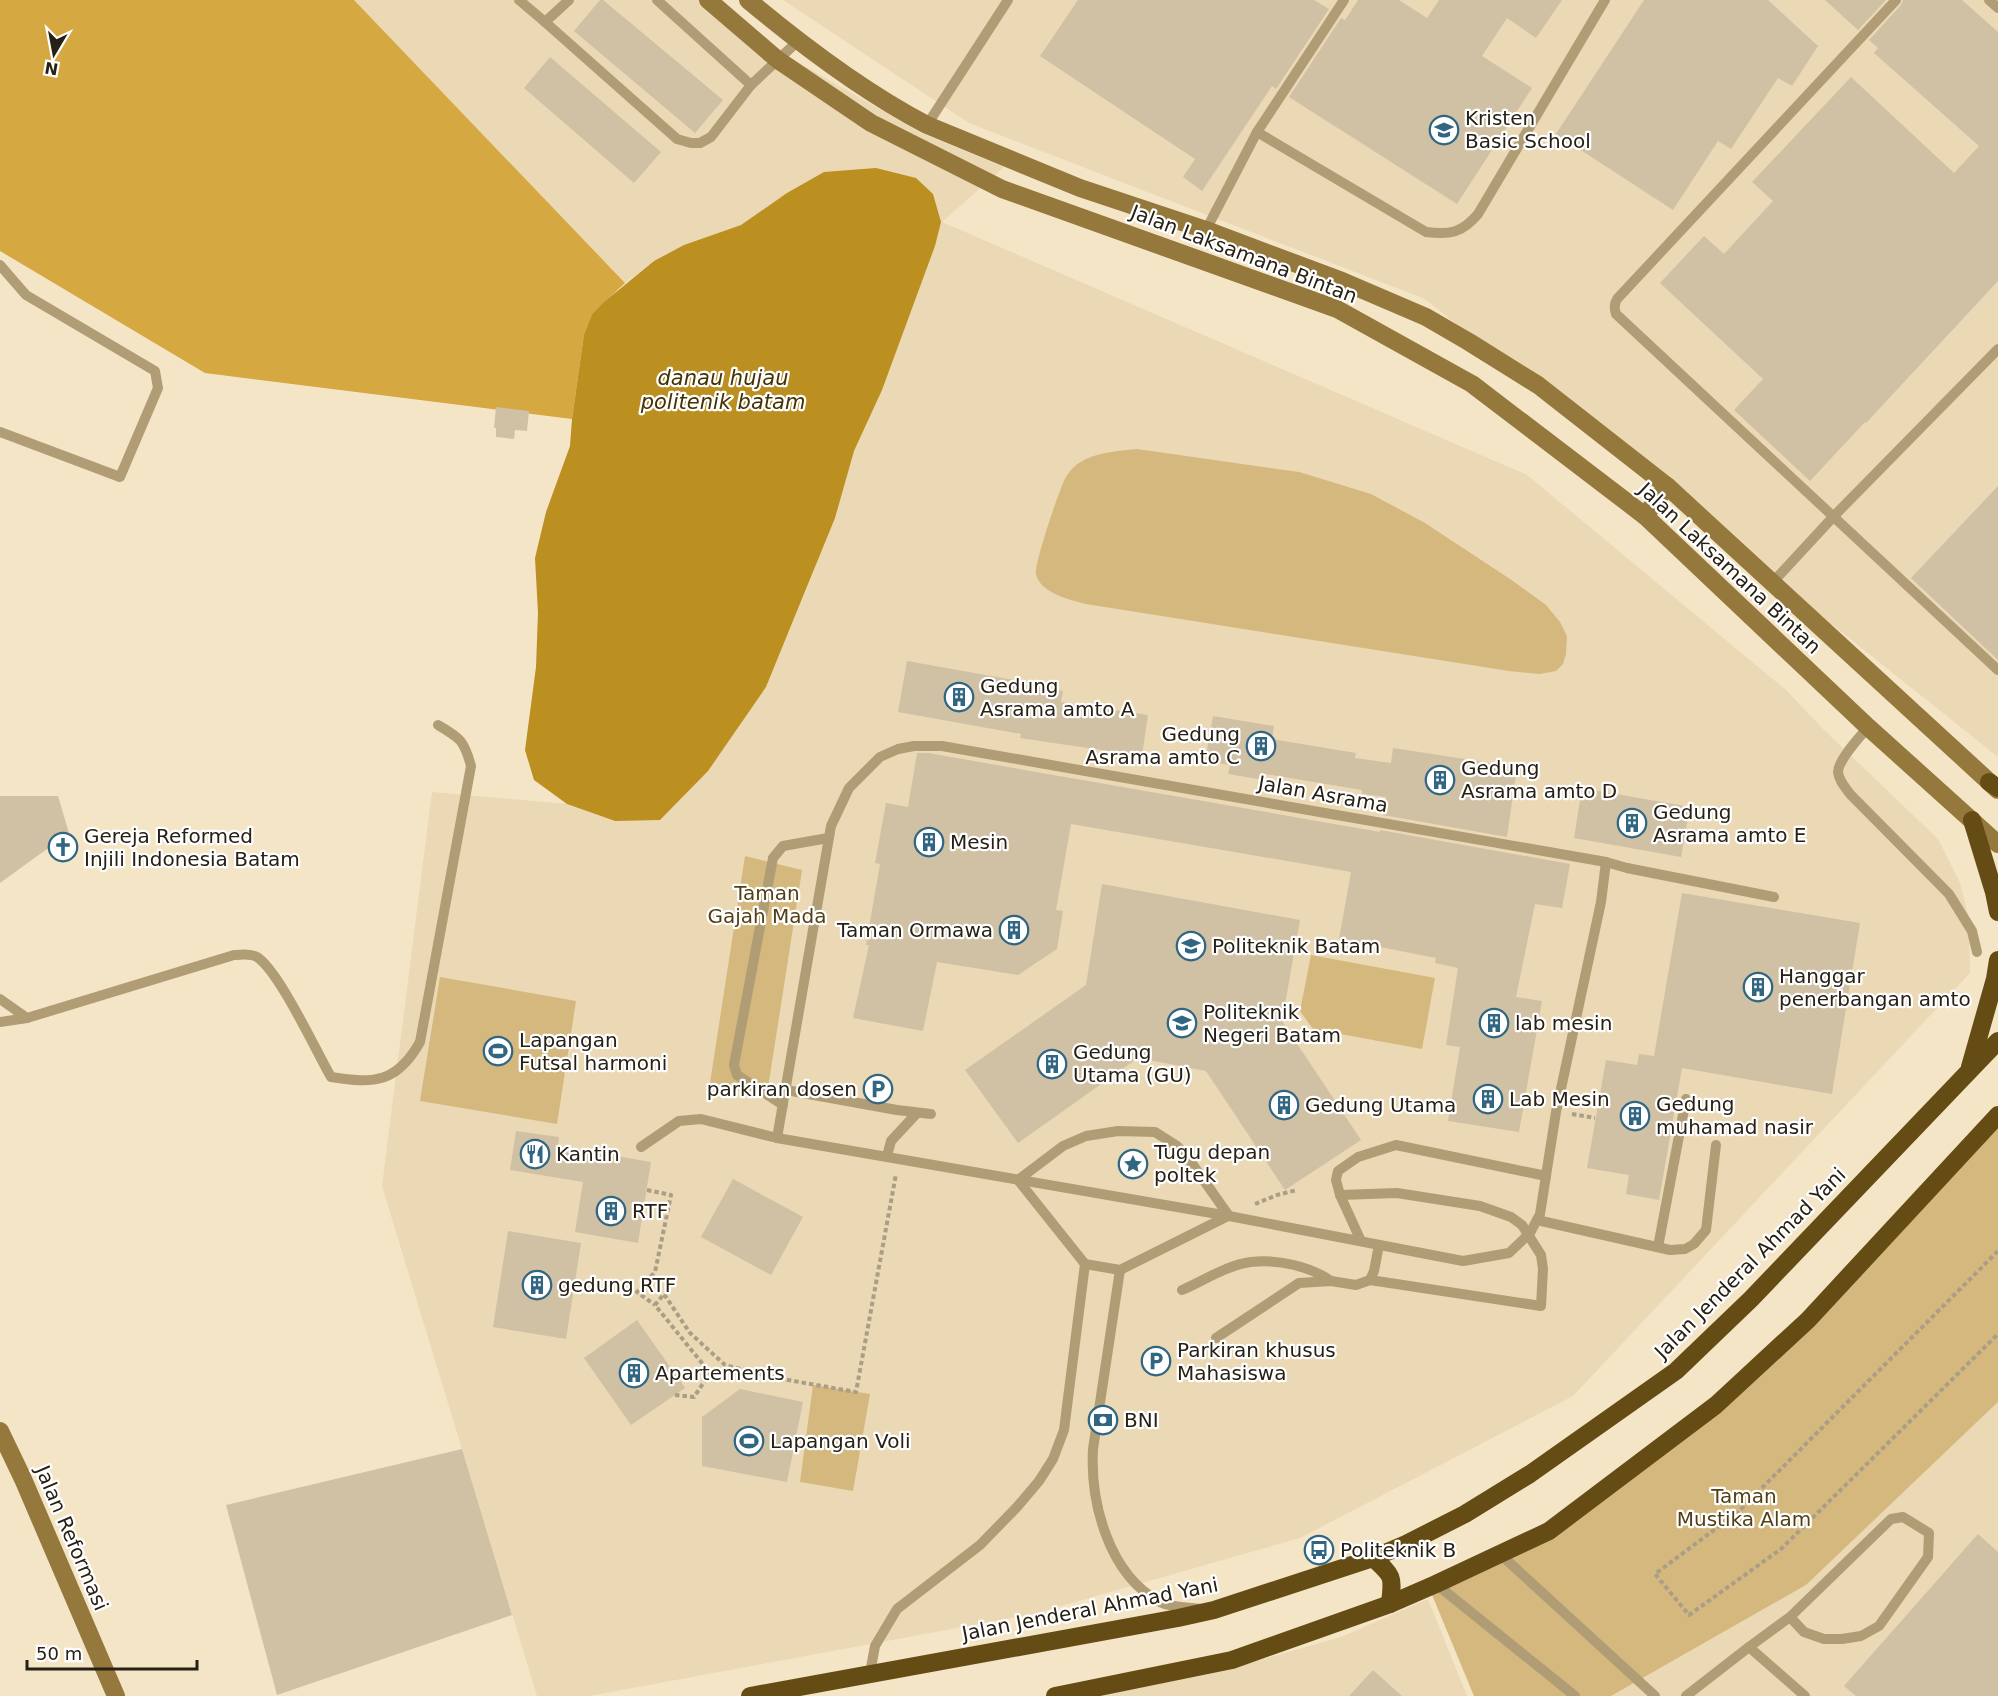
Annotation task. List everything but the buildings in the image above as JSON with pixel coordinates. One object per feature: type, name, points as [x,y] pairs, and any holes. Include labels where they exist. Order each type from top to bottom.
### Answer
[{"type":"highway","points":[[1972,820],[1998,912]]},
{"type":"highway","points":[[1970,1069],[1995,979],[1998,960]]},
{"type":"highway","name":"Jalan Jenderal Ahmad Yani","points":[[750,1696],[1214,1610],[1373,1558],[1465,1514],[1530,1474],[1676,1371],[1751,1299],[1998,1041]]},
{"type":"highway","points":[[1055,1696],[1232,1660],[1390,1604],[1549,1531],[1716,1405],[1808,1320],[1996,1119]]},
{"type":"highway","points":[[1373,1558],[1389,1572],[1392,1580],[1390,1604]]},
{"type":"main road","name":"Jalan Laksamana Bintan","points":[[708,0],[777,60],[871,123],[1002,189],[1337,309],[1473,384],[1646,516],[1868,727],[1998,844]]},
{"type":"main road","name":"Jalan Laksamana Bintan","points":[[748,0],[797,42],[905,114],[927,125],[1080,188],[1206,230],[1342,281],[1426,317],[1538,385],[1667,486],[1995,787]]},
{"type":"main road","points":[[1646,516],[1667,486]]},
{"type":"main road","name":"Jalan Reformasi","points":[[0,1431],[23,1479],[116,1696]]},
{"type":"lane","points":[[519,0],[677,139],[691,143],[700,143],[711,137],[751,85],[797,42]]},
{"type":"lane","points":[[545,22],[569,0]]},
{"type":"lane","points":[[657,0],[751,85]]},
{"type":"lane","points":[[927,125],[1008,0]]},
{"type":"lane","points":[[1206,230],[1257,132],[1344,0]]},
{"type":"lane","points":[[1257,132],[1426,232],[1444,235],[1467,227],[1478,214],[1605,0]]},
{"type":"lane","points":[[1896,0],[1614,303],[1616,314],[1998,670]]},
{"type":"lane","points":[[1989,0],[1998,8]]},
{"type":"lane","points":[[0,265],[26,295],[155,371],[158,388],[120,477],[0,432]]},
{"type":"lane","points":[[1772,583],[1834,516],[1998,349]]},
{"type":"lane","points":[[0,1022],[27,1018],[234,955],[248,954],[257,957],[280,986],[331,1077],[376,1080],[394,1073],[411,1058],[420,1041],[471,766],[459,737],[438,725]]},
{"type":"lane","points":[[1868,727],[1840,763],[1838,771],[1840,780],[1850,794],[1949,894],[1972,931],[1977,952]]},
{"type":"lane","name":"Jalan Asrama","points":[[777,1138],[831,826],[840,802],[849,788],[880,757],[897,749],[914,746],[942,746],[1606,862],[1774,897]]},
{"type":"lane","points":[[783,1105],[737,1075],[734,1065],[774,858],[783,846],[828,838]]},
{"type":"lane","points":[[641,1147],[671,1126],[688,1119],[700,1119],[777,1138],[1229,1216],[1463,1261],[1509,1253],[1528,1236],[1540,1214],[1556,1112],[1602,902],[1606,862]]},
{"type":"lane","points":[[0,999],[27,1018]]},
{"type":"lane","points":[[786,1090],[931,1114]]},
{"type":"lane","points":[[1658,1247],[1686,1099]]},
{"type":"lane","points":[[887,1156],[891,1141],[917,1113]]},
{"type":"lane","points":[[1018,1180],[1063,1146],[1086,1136],[1118,1131],[1155,1132],[1177,1146],[1188,1158],[1229,1216]]},
{"type":"lane","points":[[1360,1241],[1336,1180],[1338,1172],[1358,1157],[1396,1145],[1546,1176]]},
{"type":"lane","points":[[1538,1220],[1670,1250],[1685,1249],[1694,1244],[1706,1230],[1716,1145]]},
{"type":"lane","points":[[1018,1180],[1085,1264],[1120,1270],[1229,1216]]},
{"type":"lane","points":[[1216,1338],[1299,1283],[1331,1281],[1356,1285],[1370,1280],[1541,1306],[1543,1269],[1541,1255],[1522,1225],[1511,1217],[1480,1206],[1397,1193],[1340,1195]]},
{"type":"lane","points":[[1370,1280],[1380,1245]]},
{"type":"lane","points":[[1182,1290],[1236,1266],[1251,1262],[1274,1262],[1299,1266],[1318,1271],[1331,1281]]},
{"type":"lane","points":[[870,1673],[875,1646],[897,1609],[980,1545],[1017,1507],[1039,1481],[1053,1459],[1064,1430],[1085,1264]]},
{"type":"lane","points":[[1120,1270],[1093,1449],[1093,1488],[1104,1529],[1120,1564],[1145,1592],[1163,1604],[1214,1610]]},
{"type":"lane","points":[[1686,1696],[1790,1617],[1891,1519],[1903,1517],[1929,1533],[1928,1557],[1879,1626],[1861,1636],[1842,1640],[1824,1639],[1804,1632],[1790,1617]]},
{"type":"lane","points":[[1500,1554],[1655,1696]]},
{"type":"lane","points":[[1436,1584],[1575,1696]]},
{"type":"lane","points":[[1749,1647],[1806,1696]]},
{"type":"path","points":[[1556,1112],[1595,1118]]},
{"type":"path","points":[[655,1305],[664,1294],[690,1333],[725,1365],[771,1377],[856,1392],[899,1158]]},
{"type":"path","points":[[647,1190],[671,1195],[655,1272],[638,1292],[655,1305],[710,1374],[694,1397],[675,1395]]},
{"type":"path","points":[[1229,1216],[1277,1195],[1297,1190]]},
{"type":"path","points":[[1998,1251],[1737,1512],[1655,1574],[1689,1615],[1781,1549],[1998,1334]]},
{"type":"shaded area","points":[[0,0],[354,0],[625,283],[592,314],[584,334],[572,419],[205,373],[0,251]]},
{"type":"shaded area","name":"Politeknik Batam","points":[[354,0],[714,0],[766,44],[921,133],[1004,167],[942,222],[1527,475],[1786,690],[1824,730],[1938,839],[1960,883],[1969,919],[1970,973],[1573,1396],[1300,1538],[1033,1614],[589,1696],[537,1696],[382,1186],[432,792],[567,804],[615,821],[766,687],[813,573],[854,451],[882,389],[935,246],[756,216],[741,225],[684,245],[654,261],[625,283]]},
{"type":"shaded area","points":[[783,0],[1998,0],[1998,757],[1425,299],[969,123]]},
{"type":"shaded area","points":[[1998,1402],[1998,1696],[1611,1696],[1806,1585]]},
{"type":"shaded area","points":[[1428,1599],[1467,1696],[1094,1696],[1229,1669],[1341,1637]]},
{"type":"green space","points":[[1137,449],[1299,472],[1371,494],[1425,523],[1546,605],[1560,622],[1567,636],[1563,664],[1556,671],[1540,674],[1509,671],[1086,604],[1049,591],[1039,581],[1036,567],[1058,495],[1066,477],[1077,464],[1092,456]]},
{"type":"green space","name":"Taman Gajah Mada","points":[[745,856],[802,870],[767,1094],[710,1083]]},
{"type":"green space","points":[[1311,955],[1435,978],[1422,1049],[1313,1029],[1300,1011]]},
{"type":"green space","name":"Lapangan Futsal harmoni","points":[[440,977],[576,1001],[557,1124],[420,1101]]},
{"type":"green space","name":"Taman Mustika Alam","points":[[1998,1115],[1998,1402],[1806,1585],[1611,1696],[1474,1696],[1430,1590],[1545,1526],[1716,1405]]},
{"type":"green space","points":[[813,1385],[870,1394],[853,1491],[800,1482]]},
{"type":"water","name":"danau hujau politenik batam","points":[[876,168],[916,178],[933,194],[941,222],[935,246],[882,390],[854,451],[835,518],[766,687],[708,771],[660,820],[615,821],[567,804],[534,780],[525,750],[536,667],[538,613],[535,558],[546,512],[570,446],[584,334],[592,314],[654,261],[684,245],[741,225],[787,193],[824,172]]},
{"type":"place","name":"Kristen Basic School","points":[[1444,130]]},
{"type":"place","name":"Gedung Asrama amto A","points":[[959,697]]},
{"type":"place","name":"Gedung Asrama amto C","points":[[1261,746]]},
{"type":"place","name":"Gedung Asrama amto D","points":[[1440,780]]},
{"type":"place","name":"Gedung Asrama amto E","points":[[1632,823]]},
{"type":"place","name":"Mesin","points":[[929,842]]},
{"type":"place","name":"Gereja Reformed Injili Indonesia Batam","points":[[63,847]]},
{"type":"place","name":"Taman Ormawa","points":[[1014,930]]},
{"type":"place","name":"Politeknik Batam","points":[[1191,946]]},
{"type":"place","name":"Hanggar penerbangan amto","points":[[1758,987]]},
{"type":"place","name":"Politeknik Negeri Batam","points":[[1182,1023]]},
{"type":"place","name":"lab mesin","points":[[1494,1023]]},
{"type":"place","name":"Lapangan Futsal harmoni","points":[[498,1051]]},
{"type":"place","name":"Gedung Utama (GU)","points":[[1052,1064]]},
{"type":"place","name":"parkiran dosen","points":[[878,1089]]},
{"type":"place","name":"Lab Mesin","points":[[1488,1099]]},
{"type":"place","name":"Gedung Utama","points":[[1284,1105]]},
{"type":"place","name":"Gedung muhamad nasir","points":[[1635,1116]]},
{"type":"place","name":"Kantin","points":[[535,1154]]},
{"type":"place","name":"Tugu depan poltek","points":[[1133,1164]]},
{"type":"place","name":"RTF","points":[[611,1211]]},
{"type":"place","name":"gedung RTF","points":[[537,1285]]},
{"type":"place","name":"Parkiran khusus Mahasiswa","points":[[1156,1361]]},
{"type":"place","name":"Apartements","points":[[634,1373]]},
{"type":"place","name":"BNI","points":[[1103,1420]]},
{"type":"place","name":"Lapangan Voli","points":[[749,1441]]},
{"type":"place","name":"Politeknik B","points":[[1319,1550]]}]
